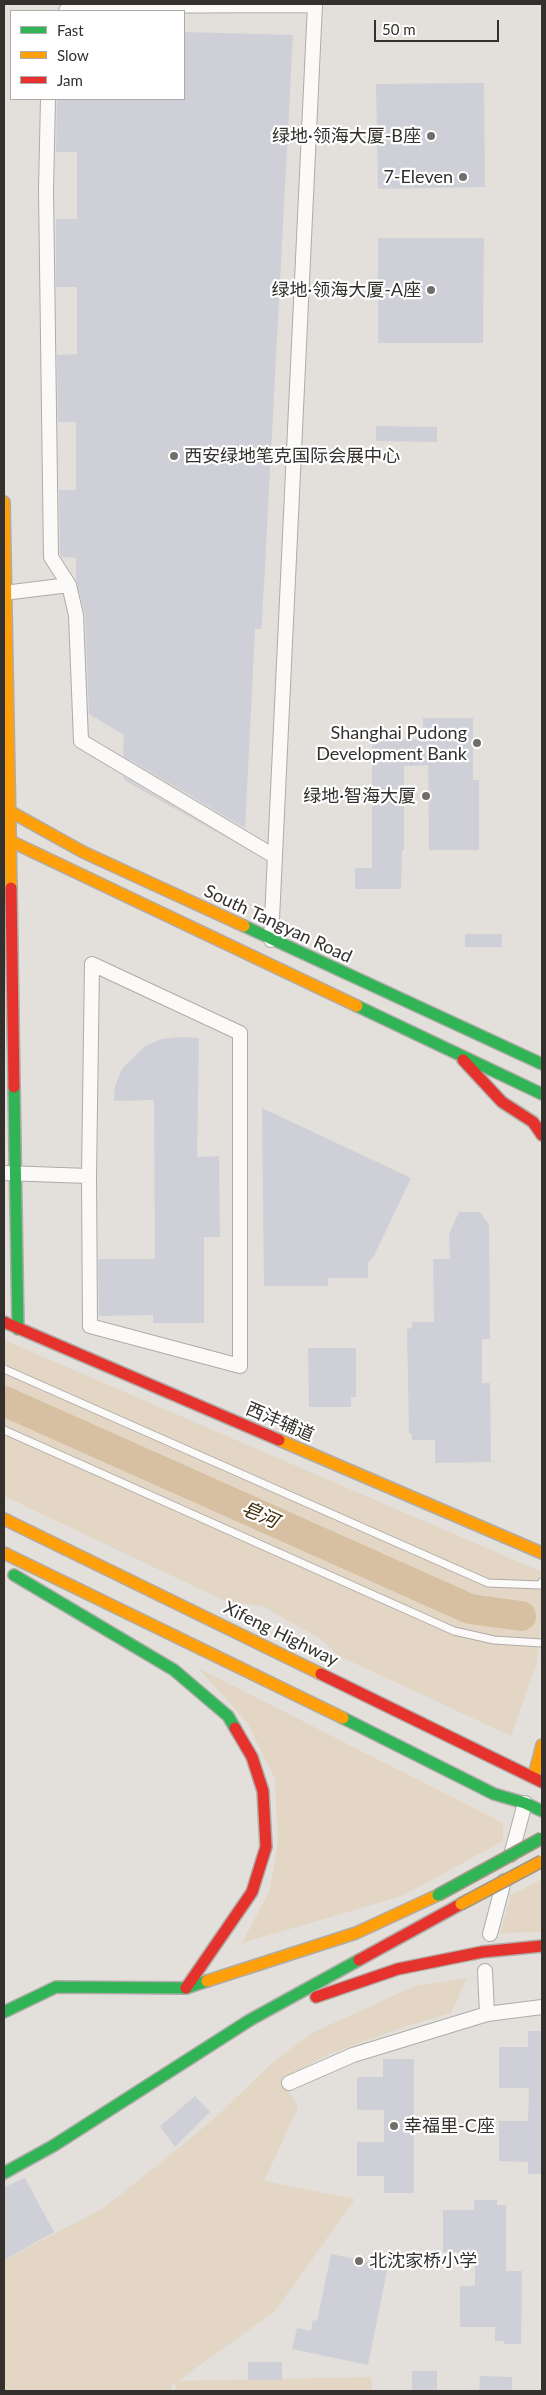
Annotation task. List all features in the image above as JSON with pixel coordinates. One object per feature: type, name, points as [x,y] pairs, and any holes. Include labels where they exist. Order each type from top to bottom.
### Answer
[{"type":"main road","points":[[4,502],[10,1173],[18,1329]]},
{"type":"main road","name":"South Tangyan Road","points":[[7,809],[83,852],[542,1064]]},
{"type":"main road","points":[[7,839],[542,1094]]},
{"type":"main road","points":[[517,1052],[542,1048]]},
{"type":"main road","points":[[456,1052],[502,1102],[533,1122],[542,1135]]},
{"type":"main road","name":"西沣辅道","points":[[4,1322],[542,1553]]},
{"type":"main road","name":"Xifeng Highway","points":[[4,1519],[538,1779]]},
{"type":"main road","points":[[4,1553],[494,1794],[525,1803],[542,1811]]},
{"type":"main road","points":[[4,1568],[174,1670],[228,1716],[252,1757],[263,1791],[266,1846],[252,1892],[186,1988]]},
{"type":"main road","points":[[538,1779],[542,1746]]},
{"type":"main road","points":[[4,2012],[56,1987],[186,1988],[356,1933],[438,1895],[542,1838]]},
{"type":"main road","points":[[4,2173],[52,2146],[250,2020],[542,1861]]},
{"type":"main road","points":[[250,2020],[398,1968],[482,1952],[542,1946]]},
{"type":"street","points":[[67,10],[69,6],[315,4],[270,940]]},
{"type":"street","points":[[48,100],[46,190],[51,557],[69,585],[76,615],[81,740],[274,856]]},
{"type":"street","points":[[5,593],[69,585]]},
{"type":"street","points":[[92,964],[240,1033],[240,1366],[90,1326],[89,1176],[92,964]]},
{"type":"street","points":[[10,1173],[89,1176]]},
{"type":"street","points":[[490,1934],[525,1803]]},
{"type":"street","points":[[485,1971],[487,2014]]},
{"type":"street","points":[[289,2083],[352,2055],[487,2014],[542,2007]]},
{"type":"lane","points":[[4,1369],[488,1583],[540,1585],[542,1582]]},
{"type":"lane","points":[[4,1430],[454,1631],[494,1640],[542,1643]]},
{"type":"shaded area","points":[[4,1340],[542,1572],[542,1608],[537,1662],[511,1736],[339,1656],[321,1639],[262,1606],[225,1601],[4,1496]]},
{"type":"shaded area","points":[[198,1668],[503,1823],[503,1841],[402,1896],[242,1943],[270,1890],[278,1842],[275,1779],[247,1722]]},
{"type":"shaded area","points":[[542,1879],[542,1932],[500,1933],[511,1895]]},
{"type":"shaded area","points":[[467,1978],[451,2013],[404,2027],[329,2054],[282,2079],[298,2107],[264,2181],[355,2199],[275,2311],[178,2381],[371,2377],[372,2391],[176,2391],[175,2383],[171,2386],[171,2391],[4,2391],[4,2260],[102,2209],[216,2117],[271,2064],[312,2033],[415,1986]]},
{"type":"building","name":"西安绿地笔克国际会展中心","points":[[185,32],[293,35],[262,622],[261,629],[255,629],[245,828],[123,756],[124,735],[89,714],[85,614],[76,580],[76,558],[62,557],[60,554],[59,490],[76,490],[76,422],[58,422],[57,355],[77,354],[77,287],[56,287],[56,219],[77,219],[77,152],[56,152],[57,100],[185,100]]},
{"type":"building","name":"绿地·领海大厦-B座","points":[[484,83],[485,187],[378,189],[376,84]]},
{"type":"building","name":"绿地·领海大厦-A座","points":[[378,238],[484,238],[483,343],[378,343]]},
{"type":"building","points":[[376,426],[437,427],[437,442],[376,441]]},
{"type":"building","name":"绿地·智海大厦","points":[[423,718],[473,718],[473,780],[479,780],[479,850],[429,850],[428,765],[404,766],[404,850],[402,850],[401,889],[355,889],[355,868],[372,868],[372,739],[423,739]]},
{"type":"building","points":[[123,776],[241,846],[131,784],[123,779]]},
{"type":"building","points":[[465,934],[502,934],[502,947],[465,947]]},
{"type":"building","points":[[177,1037],[199,1038],[197,1157],[219,1156],[220,1237],[204,1237],[204,1323],[153,1323],[153,1315],[99,1316],[98,1259],[155,1259],[154,1100],[114,1101],[115,1086],[122,1069],[145,1046],[162,1039]]},
{"type":"building","points":[[262,1108],[411,1178],[374,1256],[368,1262],[368,1278],[328,1278],[328,1286],[264,1286]]},
{"type":"building","points":[[459,1212],[480,1212],[489,1225],[490,1339],[482,1339],[482,1383],[490,1383],[491,1462],[435,1463],[435,1440],[412,1440],[412,1434],[409,1433],[407,1329],[412,1328],[412,1322],[434,1322],[433,1259],[450,1259],[449,1234]]},
{"type":"building","points":[[308,1348],[356,1348],[356,1397],[351,1397],[351,1407],[309,1407]]},
{"type":"building","points":[[528,2031],[542,2031],[542,2174],[528,2174],[528,2162],[499,2161],[499,2121],[528,2121],[529,2088],[499,2088],[499,2047],[528,2047]]},
{"type":"building","name":"幸福里-C座","points":[[383,2059],[414,2059],[414,2193],[384,2193],[384,2176],[357,2176],[357,2142],[384,2142],[384,2110],[357,2110],[357,2077],[383,2077]]},
{"type":"building","points":[[195,2096],[210,2112],[175,2147],[160,2126]]},
{"type":"building","points":[[25,2178],[54,2232],[4,2260],[4,2187]]},
{"type":"building","points":[[474,2200],[497,2200],[497,2205],[506,2205],[506,2271],[522,2271],[521,2344],[504,2344],[504,2341],[495,2341],[495,2327],[460,2327],[460,2286],[475,2286],[475,2252],[443,2252],[443,2210],[474,2210]]},
{"type":"building","points":[[331,2254],[388,2266],[368,2365],[292,2349],[297,2328],[311,2331],[313,2320],[317,2321]]},
{"type":"building","points":[[248,2362],[282,2362],[282,2380],[248,2380]]},
{"type":"building","points":[[412,2371],[437,2371],[437,2391],[412,2391]]},
{"type":"building","points":[[480,2376],[512,2377],[512,2391],[479,2391]]},
{"type":"waterway","name":"皂河","points":[[4,1401],[470,1609],[521,1616]]},
{"type":"traffic: fast","points":[[244,926],[542,1064]]},
{"type":"traffic: fast","points":[[357,1006],[542,1094]]},
{"type":"traffic: fast","points":[[14,1087],[18,1329]]},
{"type":"traffic: fast","points":[[14,1575],[174,1670],[228,1716],[235,1728]]},
{"type":"traffic: fast","points":[[343,1718],[494,1794],[525,1803],[542,1811]]},
{"type":"traffic: fast","points":[[438,1895],[542,1838]]},
{"type":"traffic: fast","points":[[4,2173],[53,2146],[250,2020],[359,1960]]},
{"type":"traffic: fast","points":[[4,2012],[56,1987],[186,1988],[207,1981]]},
{"type":"traffic: slow","points":[[4,502],[11,888]]},
{"type":"traffic: slow","points":[[4,808],[83,852],[244,926]]},
{"type":"traffic: slow","points":[[4,838],[357,1006]]},
{"type":"traffic: slow","points":[[279,1440],[542,1553]]},
{"type":"traffic: slow","points":[[4,1519],[321,1674]]},
{"type":"traffic: slow","points":[[4,1553],[343,1718]]},
{"type":"traffic: slow","points":[[534,1776],[542,1745]]},
{"type":"traffic: slow","points":[[461,1904],[542,1861]]},
{"type":"traffic: slow","points":[[207,1981],[356,1933],[438,1895]]},
{"type":"traffic: jam","points":[[11,888],[14,1087]]},
{"type":"traffic: jam","points":[[463,1060],[502,1102],[533,1122],[542,1135]]},
{"type":"traffic: jam","points":[[4,1322],[279,1440]]},
{"type":"traffic: jam","points":[[321,1674],[542,1782]]},
{"type":"traffic: jam","points":[[186,1988],[252,1892],[266,1847],[263,1791],[252,1757],[235,1728]]},
{"type":"traffic: jam","points":[[359,1960],[461,1904]]},
{"type":"traffic: jam","points":[[316,1997],[398,1969],[482,1952],[542,1946]]},
{"type":"place","name":"绿地·领海大厦-B座","points":[[431,136]]},
{"type":"place","name":"7-Eleven","points":[[463,177]]},
{"type":"place","name":"绿地·领海大厦-A座","points":[[431,290]]},
{"type":"place","name":"西安绿地笔克国际会展中心","points":[[174,456]]},
{"type":"place","name":"Shanghai Pudong Development Bank","points":[[477,743]]},
{"type":"place","name":"绿地·智海大厦","points":[[426,796]]},
{"type":"place","name":"幸福里-C座","points":[[394,2126]]},
{"type":"place","name":"北沈家桥小学","points":[[359,2261]]}]
